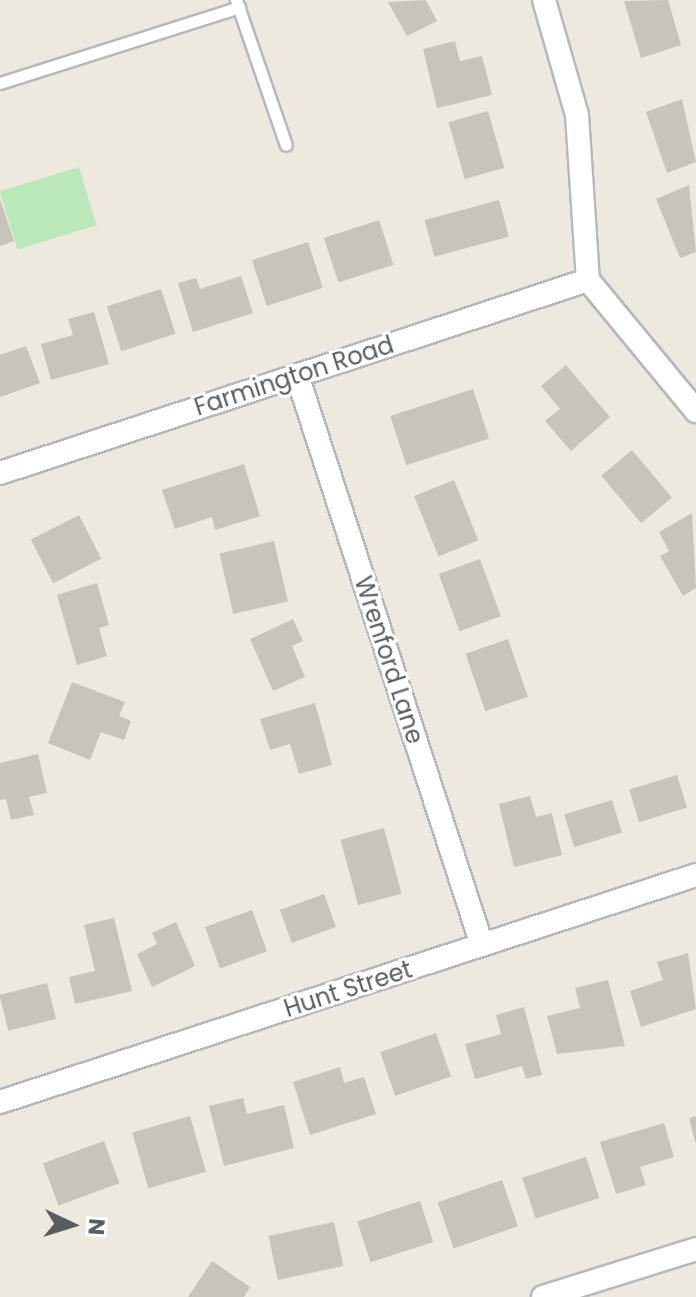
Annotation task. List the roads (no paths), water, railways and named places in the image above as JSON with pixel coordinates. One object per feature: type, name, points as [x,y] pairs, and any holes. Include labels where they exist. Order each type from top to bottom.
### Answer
[{"type":"street","points":[[544,0],[577,115],[588,280],[696,411]]},
{"type":"street","name":"Farmington Road","points":[[0,473],[588,280]]},
{"type":"street","name":"Wrenford Lane","points":[[297,375],[482,945]]},
{"type":"street","name":"Hunt Street","points":[[0,1102],[696,875]]},
{"type":"street","points":[[543,1297],[696,1249]]},
{"type":"lane","points":[[0,83],[237,4],[286,145]]}]
